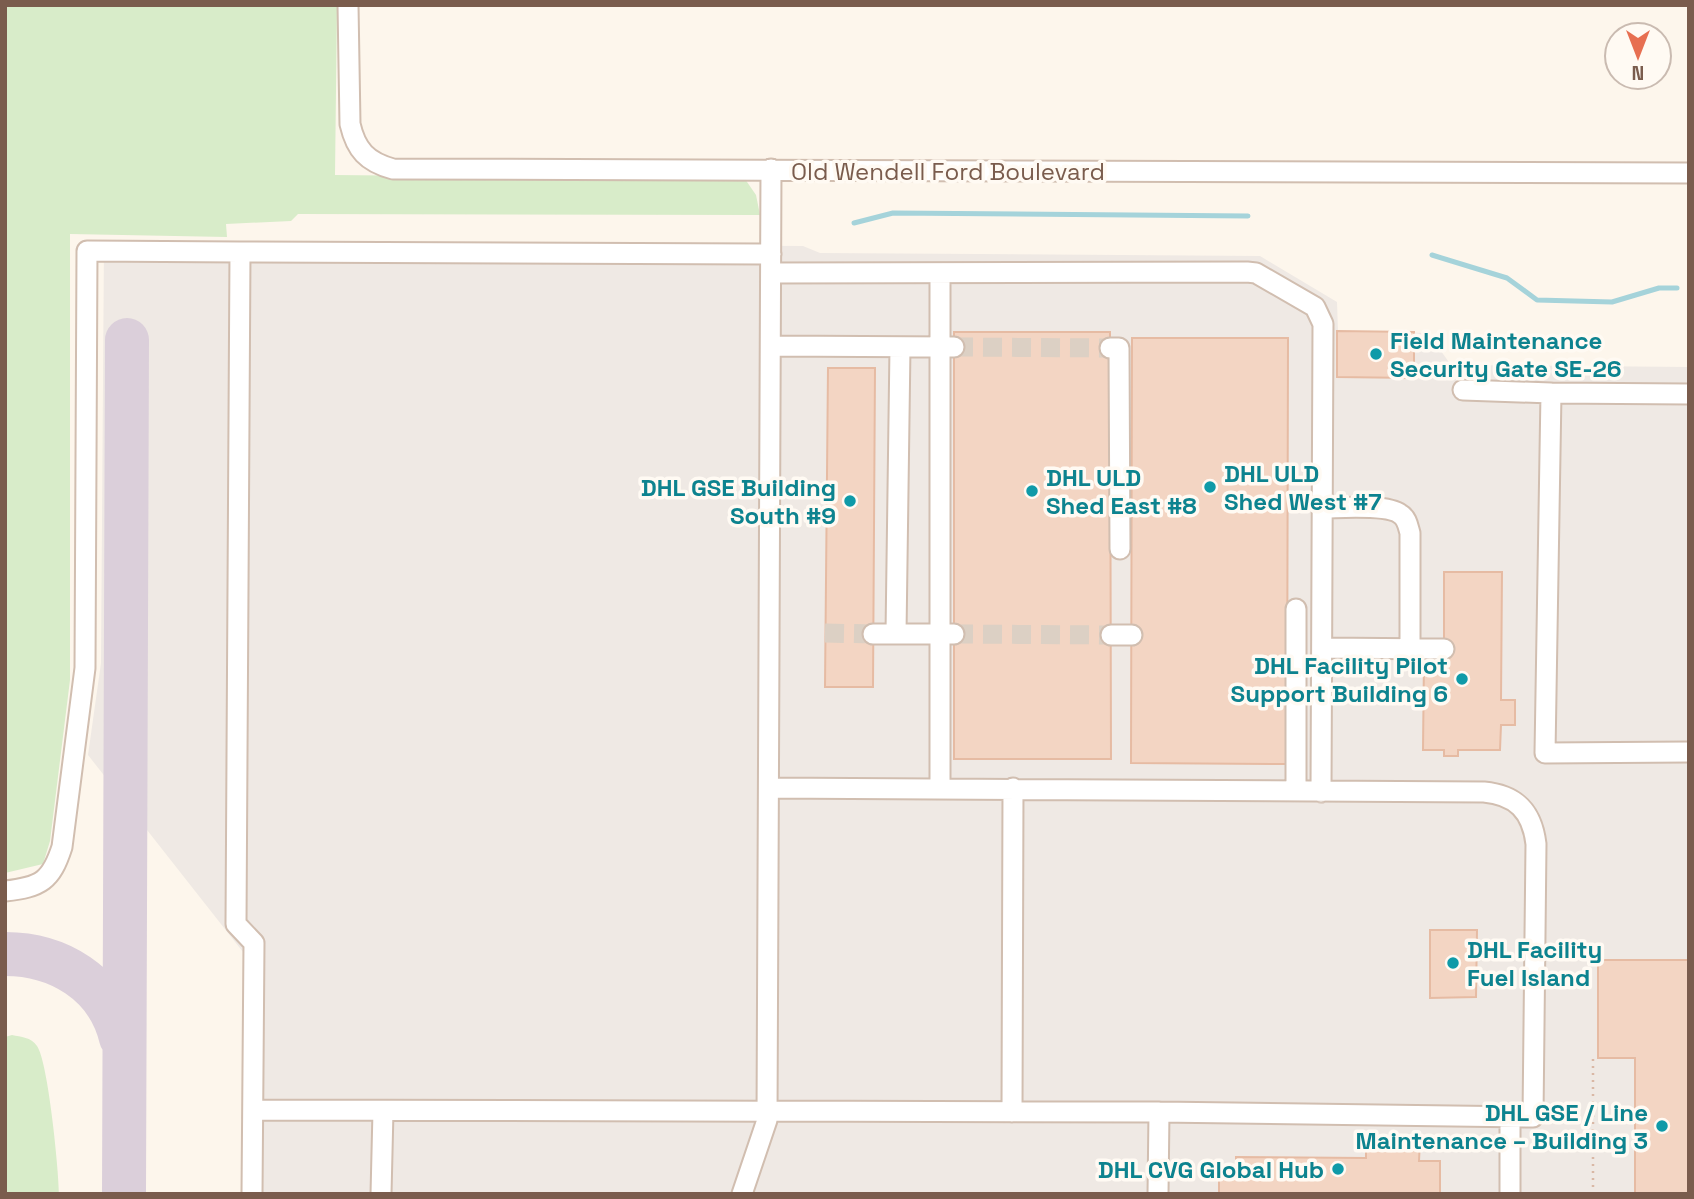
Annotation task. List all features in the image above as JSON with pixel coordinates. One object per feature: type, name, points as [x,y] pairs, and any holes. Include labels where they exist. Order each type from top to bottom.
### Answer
[{"type":"lane","name":"Old Wendell Ford Boulevard","points":[[348,5],[350,124],[354,142],[376,164],[393,169],[1689,173]]},
{"type":"lane","points":[[742,1194],[767,1120],[771,169]]},
{"type":"lane","points":[[5,891],[40,885],[55,869],[62,847],[82,694],[85,668],[86,251],[771,264],[940,273],[1256,274],[1315,307],[1323,324],[1321,792]]},
{"type":"lane","points":[[240,252],[236,924],[254,943],[252,1194]]},
{"type":"lane","points":[[940,273],[947,347],[947,634],[940,789]]},
{"type":"lane","points":[[771,346],[947,347]]},
{"type":"lane","points":[[896,634],[900,346]]},
{"type":"lane","points":[[1110,348],[1119,348],[1120,549]]},
{"type":"lane","points":[[1463,390],[1689,394]]},
{"type":"lane","points":[[1551,393],[1545,753],[1689,752]]},
{"type":"lane","points":[[1322,508],[1388,509],[1400,513],[1407,522],[1410,533],[1410,648]]},
{"type":"lane","points":[[1296,608],[1296,791]]},
{"type":"lane","points":[[873,634],[947,634]]},
{"type":"lane","points":[[1111,635],[1132,635]]},
{"type":"lane","points":[[1322,648],[1444,649]]},
{"type":"lane","points":[[254,1110],[1159,1112],[1533,1117],[1536,844],[1530,818],[1514,799],[1500,793],[769,788]]},
{"type":"lane","points":[[1012,1112],[1013,788]]},
{"type":"lane","points":[[381,1194],[383,1111]]},
{"type":"lane","points":[[1158,1194],[1159,1112]]},
{"type":"lane","points":[[1510,1116],[1510,1194]]},
{"type":"path","points":[[1593,1194],[1594,1059]]},
{"type":"shaded area","name":"DHL CVG Global Hub","points":[[104,243],[803,246],[820,253],[1260,256],[1337,302],[1338,331],[1428,333],[1451,365],[1689,367],[1689,1194],[242,1194],[243,952],[88,755],[101,663]]},
{"type":"green space","points":[[5,5],[337,5],[335,175],[745,179],[756,195],[760,215],[298,214],[291,221],[226,224],[227,237],[70,234],[70,680],[50,841],[43,864],[5,873]]},
{"type":"green space","points":[[12,1035],[32,1041],[41,1056],[52,1117],[59,1194],[5,1194],[5,1037]]},
{"type":"building","name":"Field Maintenance Security Gate SE-26","points":[[1337,331],[1414,332],[1414,378],[1337,377]]},
{"type":"building","name":"DHL ULD Shed East #8","points":[[954,332],[1110,332],[1111,759],[954,759]]},
{"type":"building","name":"DHL ULD Shed West #7","points":[[1132,338],[1288,338],[1287,764],[1131,763]]},
{"type":"building","name":"DHL GSE Building South #9","points":[[828,368],[875,368],[873,687],[825,687]]},
{"type":"building","name":"DHL Facility Pilot Support Building 6","points":[[1444,572],[1502,572],[1501,700],[1515,700],[1515,725],[1501,725],[1500,750],[1458,750],[1458,756],[1444,756],[1444,750],[1423,750],[1424,658],[1444,658]]},
{"type":"building","name":"DHL Facility Fuel Island","points":[[1430,930],[1477,930],[1476,997],[1430,998]]},
{"type":"building","name":"DHL GSE / Line Maintenance – Building 3","points":[[1598,960],[1689,960],[1689,1194],[1635,1194],[1635,1058],[1598,1058]]},
{"type":"building","name":"DHL CVG Global Hub","points":[[1366,1140],[1420,1140],[1419,1161],[1440,1161],[1440,1194],[1219,1194],[1219,1177],[1236,1178],[1236,1157],[1366,1158]]},
{"type":"waterway","points":[[854,223],[893,213],[1248,216]]},
{"type":"waterway","points":[[1432,255],[1507,278],[1537,300],[1612,302],[1659,288],[1677,288]]},
{"type":"taxiway","points":[[124,1194],[127,340]]},
{"type":"taxiway","points":[[5,954],[44,959],[78,975],[93,987],[105,1002],[121,1038]]},
{"type":"tunnel","points":[[954,347],[1110,348]]},
{"type":"tunnel","points":[[825,633],[873,634]]},
{"type":"tunnel","points":[[954,634],[1111,635]]},
{"type":"place","name":"Field Maintenance Security Gate SE-26","points":[[1376,354]]},
{"type":"place","name":"DHL ULD Shed West #7","points":[[1210,487]]},
{"type":"place","name":"DHL ULD Shed East #8","points":[[1032,491]]},
{"type":"place","name":"DHL GSE Building South #9","points":[[850,501]]},
{"type":"place","name":"DHL Facility Pilot Support Building 6","points":[[1462,679]]},
{"type":"place","name":"DHL Facility Fuel Island","points":[[1453,963]]},
{"type":"place","name":"DHL GSE / Line Maintenance – Building 3","points":[[1662,1126]]},
{"type":"place","name":"DHL CVG Global Hub","points":[[1338,1169]]}]
